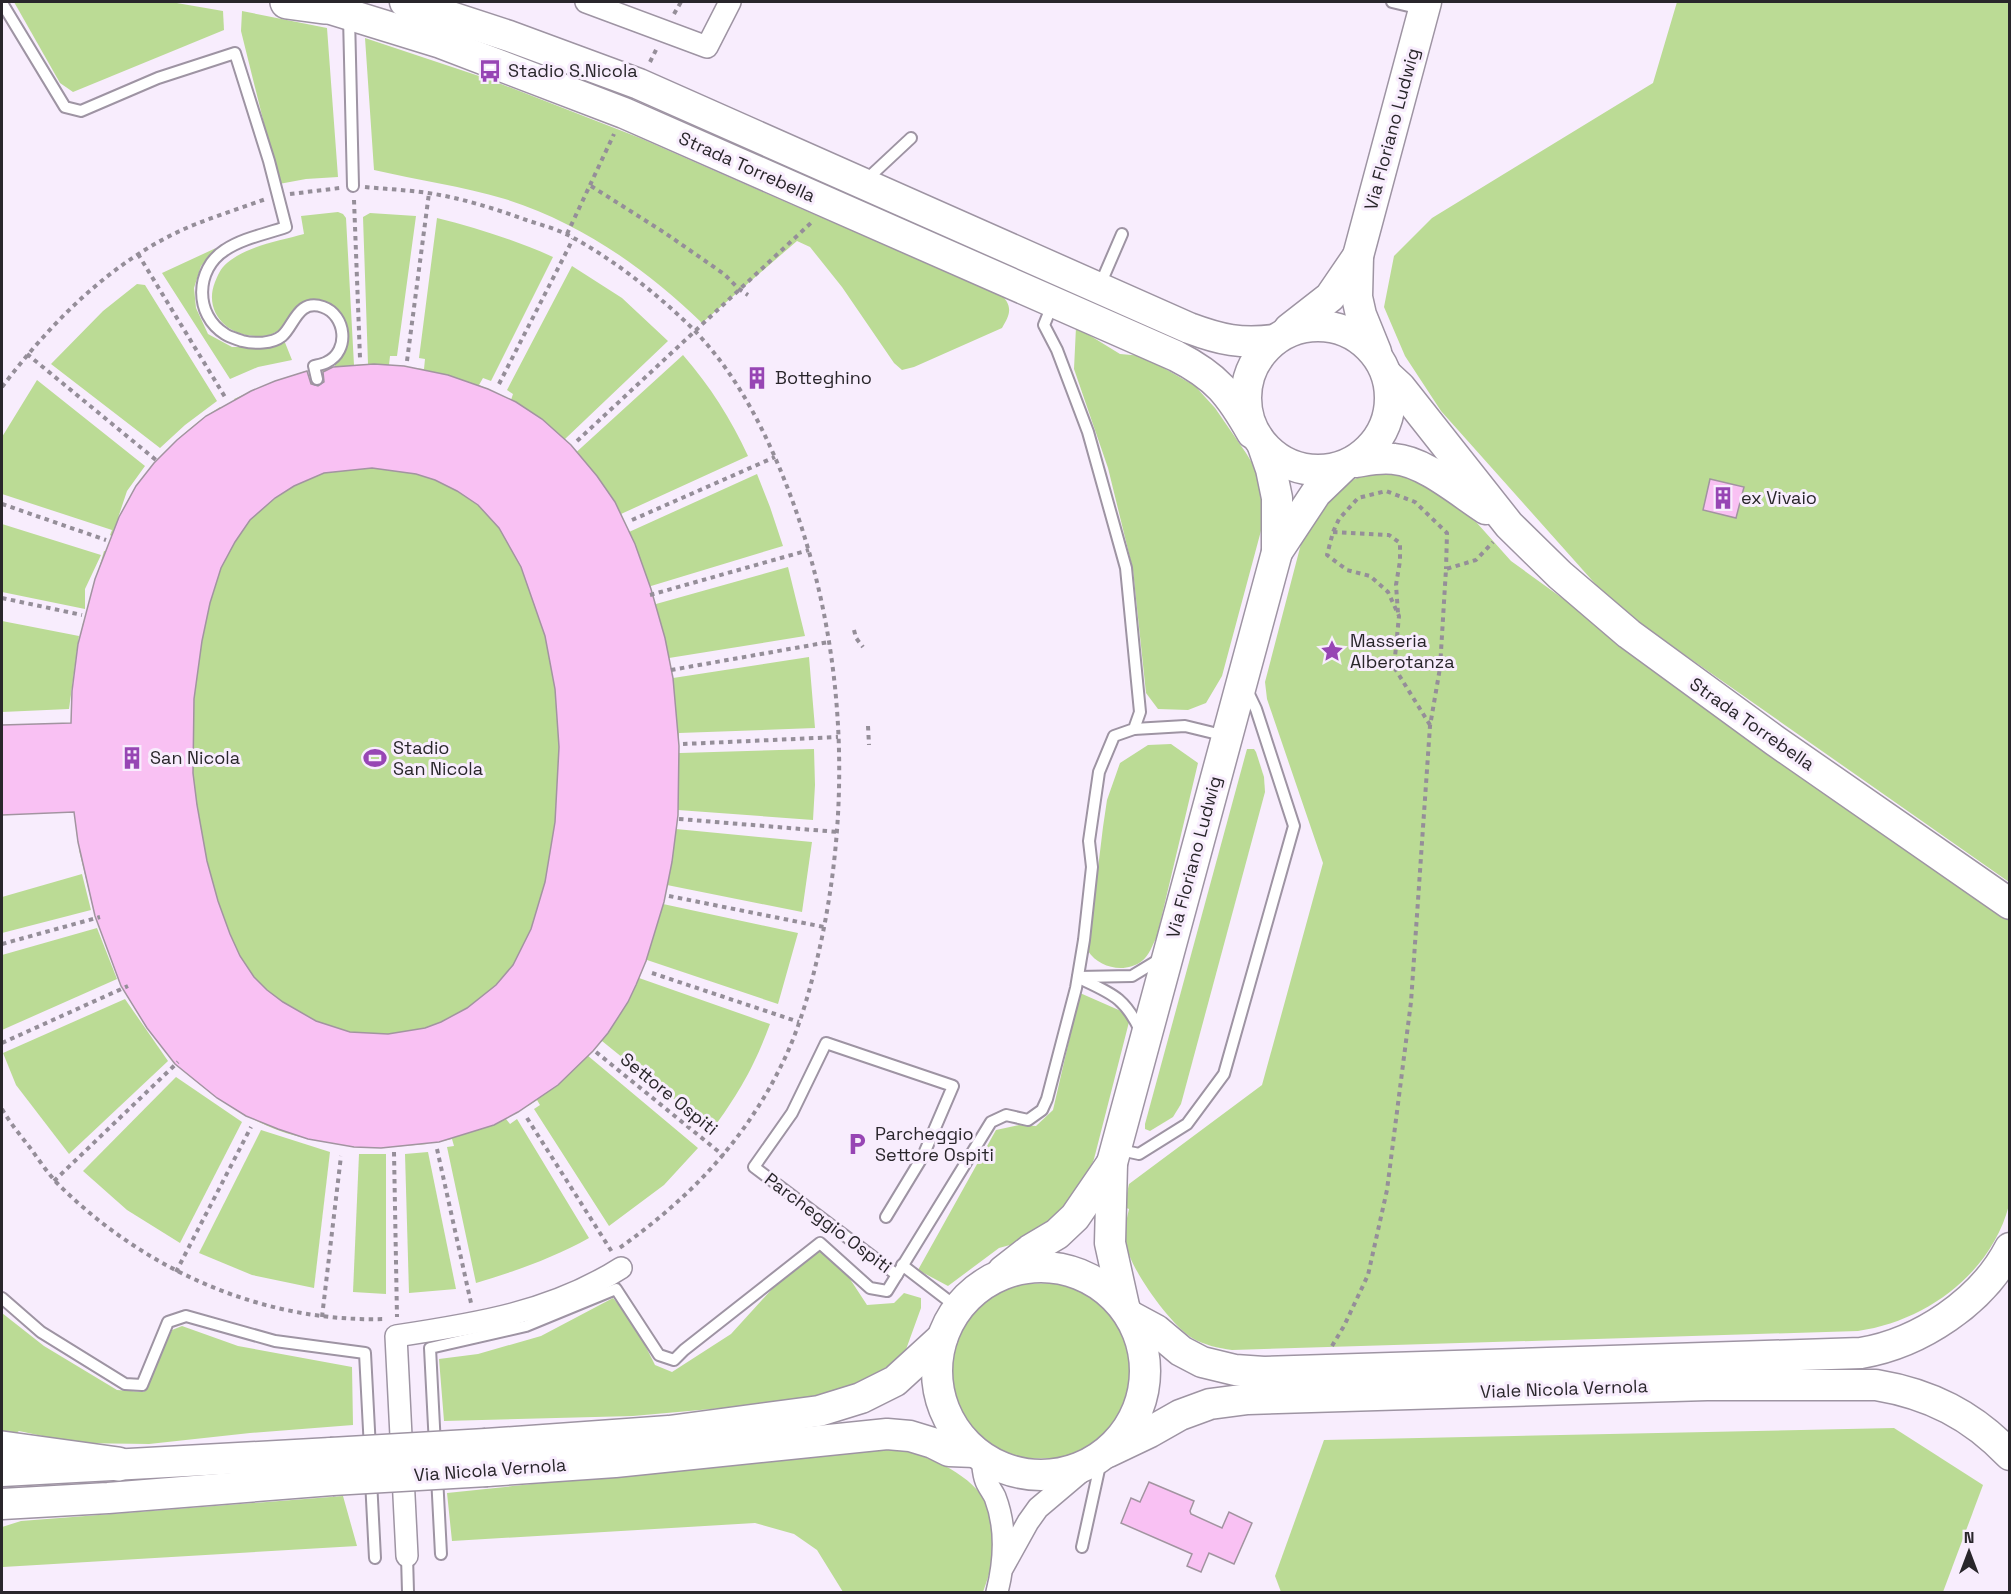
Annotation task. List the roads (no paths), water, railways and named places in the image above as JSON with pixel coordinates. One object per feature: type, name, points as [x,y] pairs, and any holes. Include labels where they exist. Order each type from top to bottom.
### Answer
[{"type":"highway","points":[[287,2],[327,7]]},
{"type":"highway","points":[[2,1448],[118,1464]]},
{"type":"main road","name":"Strada Torrebella","points":[[406,2],[509,36],[639,84],[1189,328],[1219,339],[1248,343],[1278,338]]},
{"type":"main road","name":"Via Floriano Ludwig","points":[[1358,256],[1425,5]]},
{"type":"main road","name":"Strada Torrebella","points":[[327,7],[441,43],[624,113],[1176,357],[1207,373],[1221,387],[1236,404],[1257,440]]},
{"type":"main road","points":[[1277,552],[1277,498],[1271,469],[1247,416],[1246,394],[1250,375],[1260,356],[1278,338],[1330,297],[1358,256]]},
{"type":"main road","points":[[1277,552],[1316,492],[1368,451],[1378,438],[1387,418],[1390,395],[1382,364],[1363,321],[1357,297],[1358,256]]},
{"type":"main road","points":[[1278,338],[1299,329],[1318,326],[1342,329],[1361,339],[1509,525]]},
{"type":"main road","points":[[1257,440],[1280,459],[1300,469],[1322,471],[1376,459],[1396,459],[1414,464],[1509,525]]},
{"type":"main road","name":"Strada Torrebella","points":[[1509,525],[1569,582],[1629,634],[1678,671],[2010,904]]},
{"type":"main road","name":"Via Floriano Ludwig","points":[[1114,1156],[1277,552]]},
{"type":"main road","points":[[1114,1156],[1110,1243],[1127,1311],[1142,1344],[1146,1373],[1141,1403],[1128,1430],[1100,1457],[1064,1473],[1036,1476],[1008,1470],[979,1455],[957,1434],[942,1404],[938,1388],[937,1362],[942,1338],[958,1308],[975,1290],[996,1277],[1030,1250],[1057,1234],[1075,1217],[1114,1156]]},
{"type":"main road","name":"Viale Nicola Vernola","points":[[1127,1311],[1156,1330],[1181,1351],[1202,1362],[1235,1370],[1264,1372],[1850,1354],[1895,1345],[1939,1323],[1974,1293],[2010,1248]]},
{"type":"main road","points":[[996,1277],[1018,1269],[1042,1267],[1065,1269],[1097,1283],[1127,1311]]},
{"type":"main road","name":"Via Nicola Vernola","points":[[2,1471],[118,1464],[332,1466],[486,1457],[819,1411],[861,1398],[895,1382],[942,1338]]},
{"type":"main road","name":"Viale Nicola Vernola","points":[[1100,1457],[1180,1414],[1210,1404],[1248,1399],[1707,1385],[1876,1385],[1912,1392],[1949,1408],[1985,1431],[2010,1455]]},
{"type":"main road","name":"Via Nicola Vernola","points":[[486,1457],[615,1462],[887,1434],[910,1436],[949,1451],[979,1455]]},
{"type":"main road","name":"Via Nicola Vernola","points":[[2,1504],[108,1498],[332,1466]]},
{"type":"main road","points":[[2,1519],[108,1498]]},
{"type":"street","points":[[586,2],[707,47],[728,2]]},
{"type":"street","points":[[406,1556],[396,1336],[475,1325],[555,1302],[602,1280],[621,1268]]},
{"type":"street","points":[[979,1455],[984,1479],[994,1495],[1001,1518],[1004,1540],[1003,1567],[997,1593]]},
{"type":"street","points":[[1003,1567],[1038,1508],[1100,1457]]},
{"type":"lane","points":[[1392,2],[1425,5]]},
{"type":"lane","points":[[2,3],[65,107],[81,111],[158,78],[235,53],[286,227],[225,250],[205,272],[201,292],[207,316],[225,334],[245,342],[267,342],[282,336],[298,313],[309,307],[322,306],[334,313],[342,325],[343,336],[341,344],[329,362],[314,366],[317,379]]},
{"type":"lane","points":[[327,7],[353,186]]},
{"type":"lane","points":[[863,183],[911,138]]},
{"type":"lane","points":[[1099,288],[1122,234]]},
{"type":"lane","points":[[1053,302],[1044,325],[1057,350],[1089,432],[1126,568],[1140,712],[1134,729]]},
{"type":"lane","points":[[1114,1156],[1140,1154],[1187,1124],[1224,1074],[1294,826],[1256,709],[1242,681]]},
{"type":"lane","points":[[441,1554],[430,1348],[526,1326],[616,1289],[659,1355],[674,1360],[820,1243],[870,1288],[887,1291],[991,1122],[1006,1115],[1028,1120],[1042,1110],[1047,1099],[1078,977],[1092,867],[1089,842],[1099,772],[1114,736],[1134,729],[1185,726],[1227,737]]},
{"type":"lane","points":[[1078,977],[1132,976],[1169,954]]},
{"type":"lane","points":[[1078,977],[1125,1003],[1133,1014],[1145,1040]]},
{"type":"lane","name":"Parcheggio Ospiti","points":[[886,1217],[923,1155],[953,1086],[826,1043],[792,1113],[754,1167],[899,1270]]},
{"type":"lane","points":[[899,1270],[958,1308]]},
{"type":"lane","points":[[2,1298],[41,1332],[125,1384],[142,1385],[168,1322],[186,1316],[275,1341],[365,1353],[375,1558]]},
{"type":"lane","points":[[1082,1547],[1100,1457]]},
{"type":"lane","points":[[406,1556],[408,1593]]},
{"type":"place","name":"Stadio S.Nicola","points":[[490,71]]},
{"type":"place","name":"Botteghino","points":[[757,378]]},
{"type":"place","name":"ex Vivaio","points":[[1723,498]]},
{"type":"place","name":"Masseria Alberotanza","points":[[1332,651]]},
{"type":"place","name":"San Nicola","points":[[132,758]]},
{"type":"place","name":"Stadio San Nicola","points":[[375,758]]},
{"type":"place","name":"Parcheggio Settore Ospiti","points":[[857,1144]]}]
